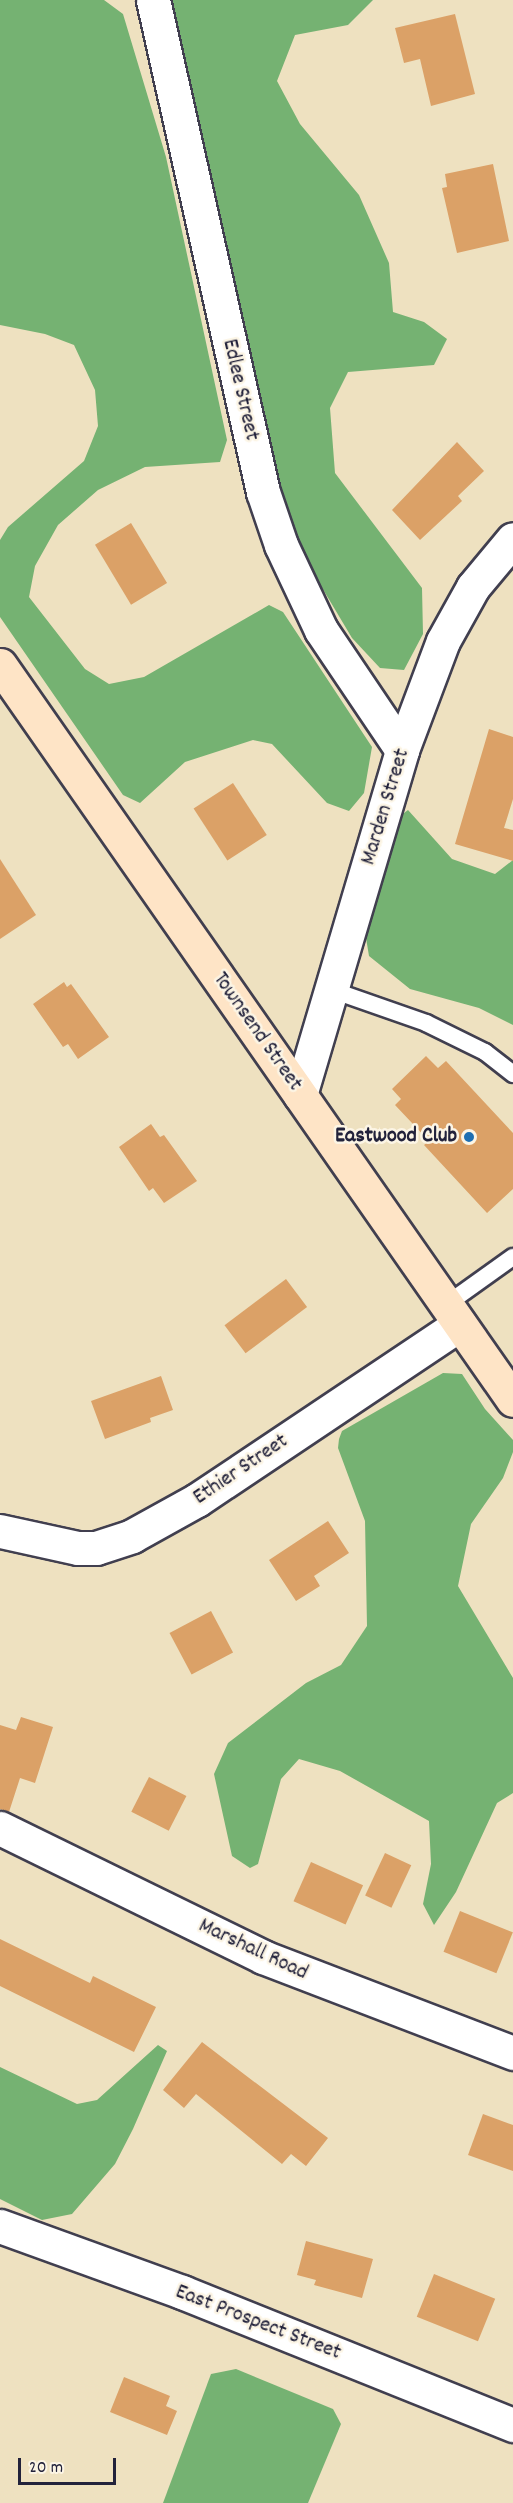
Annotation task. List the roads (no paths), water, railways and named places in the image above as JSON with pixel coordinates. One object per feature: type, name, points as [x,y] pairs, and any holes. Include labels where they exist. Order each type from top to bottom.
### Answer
[{"type":"street","name":"Edlee Street","points":[[153,0],[263,492],[277,534],[321,630],[402,750]]},
{"type":"street","name":"Marden Street","points":[[300,1095],[402,750],[455,615],[513,539]]},
{"type":"street","name":"Townsend Street","points":[[0,665],[453,1314],[509,1387]]},
{"type":"street","name":"Ethier Street","points":[[0,1531],[78,1548],[96,1548],[132,1536],[197,1500],[453,1314]]},
{"type":"street","name":"Marshall Road","points":[[0,1828],[263,1957],[513,2053]]},
{"type":"street","name":"East Prospect Street","points":[[0,2226],[182,2292],[513,2425]]},
{"type":"lane","points":[[332,990],[426,1023],[485,1052],[513,1074]]},
{"type":"lane","points":[[453,1314],[513,1257]]},
{"type":"place","name":"Eastwood Club","points":[[469,1137]]}]
